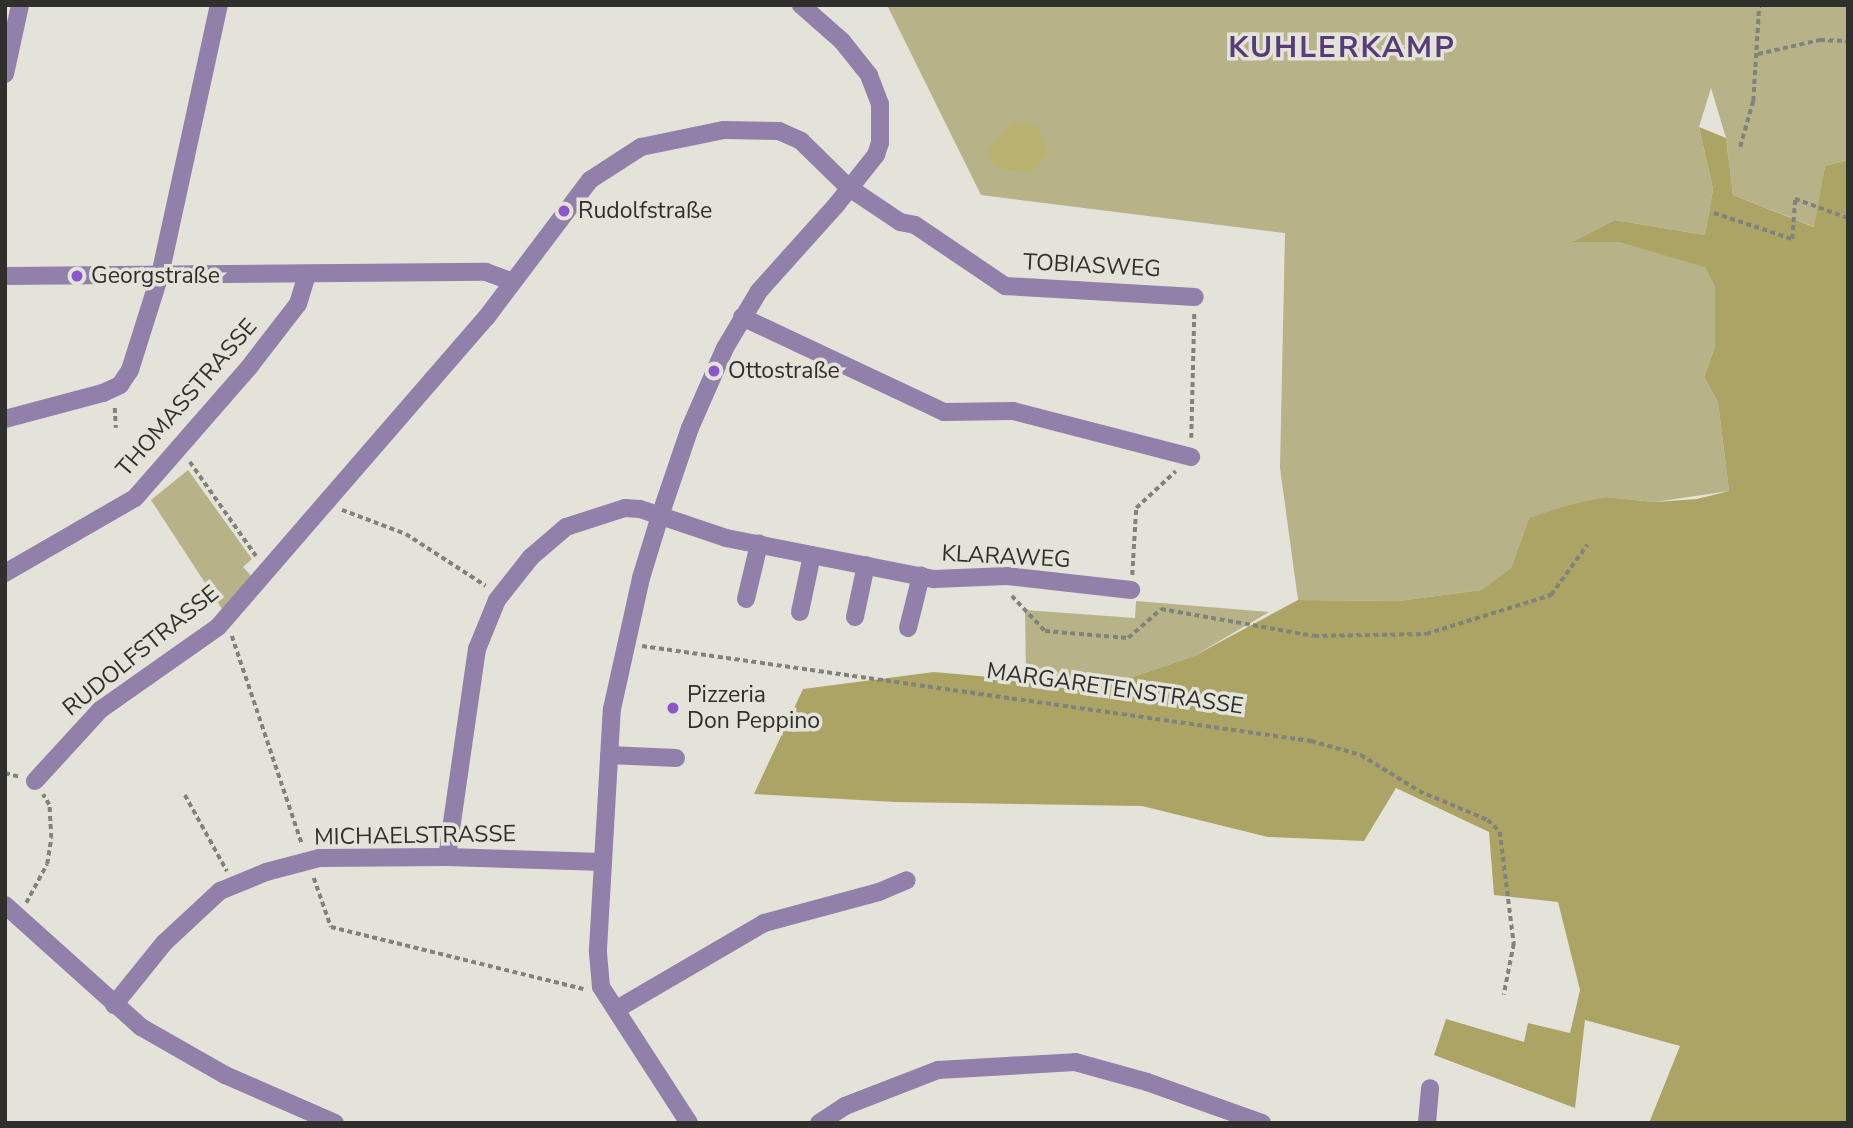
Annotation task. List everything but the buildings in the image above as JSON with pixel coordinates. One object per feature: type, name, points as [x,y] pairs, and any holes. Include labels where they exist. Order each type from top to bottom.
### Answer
[{"type":"street","points":[[5,74],[20,5]]},
{"type":"street","points":[[5,419],[120,385],[130,370],[160,275],[219,5]]},
{"type":"street","points":[[690,1123],[601,986],[598,949],[612,709],[626,643],[660,516],[690,428],[743,317],[775,271],[876,155],[881,132],[880,104],[861,61],[801,5]]},
{"type":"street","name":"RUDOLFSTRASSE","points":[[35,781],[100,710],[226,618],[486,317],[590,180],[626,154],[666,140],[744,129],[779,131],[802,141],[848,187]]},
{"type":"street","name":"TOBIASWEG","points":[[848,187],[900,222],[915,225],[950,247],[959,259],[1005,286],[1195,296]]},
{"type":"street","points":[[5,276],[486,272],[511,281]]},
{"type":"street","name":"THOMASSTRASSE","points":[[5,573],[135,498],[181,448],[298,304],[307,274]]},
{"type":"street","points":[[743,317],[944,412],[1013,411],[1191,457]]},
{"type":"street","points":[[446,857],[474,661],[500,595],[531,557],[566,527],[625,508],[660,516]]},
{"type":"street","name":"KLARAWEG","points":[[660,516],[759,544],[921,576],[996,579],[1007,576],[1131,590]]},
{"type":"street","points":[[746,599],[759,544]]},
{"type":"street","points":[[800,611],[812,555]]},
{"type":"street","points":[[855,617],[866,565]]},
{"type":"street","name":"KLARAWEG","points":[[908,628],[921,576]]},
{"type":"street","points":[[609,755],[676,758]]},
{"type":"street","name":"MICHAELSTRASSE","points":[[114,1005],[164,943],[220,891],[308,861],[446,857],[603,862]]},
{"type":"street","points":[[617,1009],[764,923],[879,892],[907,880]]},
{"type":"street","points":[[10,910],[141,1027],[225,1075],[335,1123]]},
{"type":"street","points":[[819,1123],[845,1106],[938,1070],[1075,1062],[1147,1082],[1262,1123]]},
{"type":"street","points":[[1427,1123],[1430,1088]]},
{"type":"path","points":[[1740,147],[1753,101],[1759,5]]},
{"type":"path","points":[[1758,54],[1820,40],[1848,41]]},
{"type":"path","points":[[1714,213],[1792,239],[1795,199],[1848,218]]},
{"type":"path","points":[[1131,590],[1136,508],[1191,457],[1195,296]]},
{"type":"path","points":[[181,448],[267,572]]},
{"type":"path","points":[[207,496],[211,492]]},
{"type":"path","points":[[327,503],[406,534],[500,595]]},
{"type":"path","points":[[996,579],[1045,631],[1128,638],[1161,609],[1314,636],[1426,634],[1551,595],[1587,545]]},
{"type":"path","points":[[226,618],[331,927],[590,991],[601,986]]},
{"type":"path","name":"MARGARETENSTRASSE","points":[[626,643],[1336,746],[1361,755],[1419,792],[1488,820],[1500,832],[1514,944],[1504,995]]},
{"type":"path","points":[[10,910],[35,893],[51,838],[49,805],[35,781]]},
{"type":"path","points":[[185,795],[234,885]]},
{"type":"shaded area","points":[[887,5],[1848,5],[1848,160],[1825,166],[1815,227],[1733,195],[1726,138],[1711,88],[1699,127],[1713,189],[1705,235],[1615,220],[1574,241],[1618,242],[1705,266],[1715,287],[1715,347],[1704,377],[1718,402],[1729,491],[1655,502],[1605,497],[1529,518],[1511,568],[1481,590],[1399,601],[1298,600],[1280,468],[1285,233],[981,195]]},
{"type":"shaded area","points":[[1014,121],[1038,126],[1048,154],[1032,172],[996,168],[986,151]]},
{"type":"shaded area","points":[[1699,127],[1726,138],[1733,195],[1814,227],[1825,166],[1848,160],[1848,1123],[1649,1123],[1680,1046],[1585,1020],[1575,1108],[1434,1055],[1446,1019],[1524,1042],[1528,1023],[1570,1033],[1580,990],[1558,902],[1494,895],[1489,832],[1396,788],[1364,841],[1268,837],[1142,806],[895,802],[754,794],[803,689],[934,672],[1104,687],[1194,656],[1298,600],[1399,601],[1481,590],[1511,568],[1529,518],[1569,505],[1605,497],[1655,502],[1697,499],[1729,491],[1718,402],[1704,377],[1715,347],[1715,287],[1705,267],[1618,242],[1572,242],[1615,220],[1705,235],[1713,189]]},
{"type":"shaded area","points":[[188,470],[252,559],[243,567],[253,578],[224,612],[151,500]]},
{"type":"shaded area","points":[[1136,601],[1269,612],[1194,656],[1104,687],[1026,680],[1025,610],[1135,618]]},
{"type":"place","name":"Rudolfstraße","points":[[564,211]]},
{"type":"place","name":"Georgstraße","points":[[77,276]]},
{"type":"place","name":"Ottostraße","points":[[714,371]]},
{"type":"place","name":"Pizzeria Don Peppino","points":[[673,708]]},
{"type":"district","name":"KUHLERKAMP","points":[[1342,48]]}]
